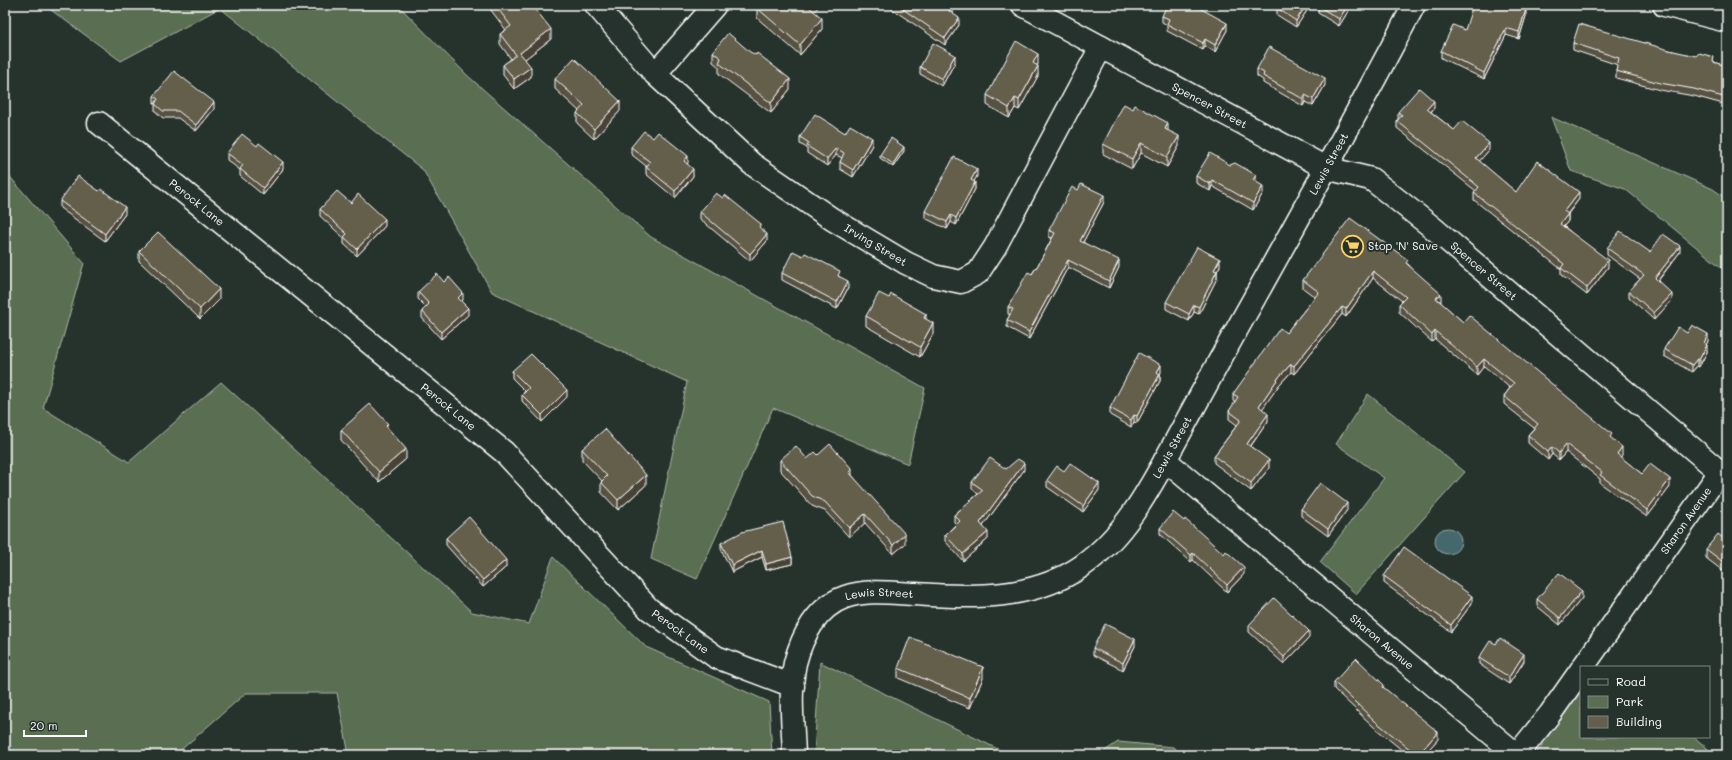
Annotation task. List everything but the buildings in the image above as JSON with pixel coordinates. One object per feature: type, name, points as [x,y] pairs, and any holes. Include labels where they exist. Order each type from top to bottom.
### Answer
[{"type":"street","name":"Irving Street","points":[[596,5],[655,74],[752,164],[826,215],[906,263],[933,276],[961,282],[978,273],[995,247],[1101,47]]},
{"type":"street","points":[[655,74],[715,5]]},
{"type":"street","name":"Spencer Street","points":[[1023,5],[1326,168],[1365,177],[1377,184],[1432,227],[1724,475]]},
{"type":"street","name":"Lewis Street","points":[[794,755],[793,686],[795,664],[804,638],[813,621],[822,610],[836,601],[859,593],[876,592],[952,596],[1003,595],[1030,590],[1060,579],[1081,567],[1105,548],[1124,527],[1165,460],[1414,5]]},
{"type":"street","points":[[1664,5],[1727,21]]},
{"type":"street","name":"Perock Lane","points":[[99,123],[504,452],[649,609],[716,657],[793,686]]},
{"type":"street","name":"Sharon Avenue","points":[[1165,460],[1517,755],[1550,714],[1580,671]]},
{"type":"street","name":"Sharon Avenue","points":[[1584,666],[1724,475]]},
{"type":"green space","points":[[44,5],[398,5],[468,76],[651,237],[925,388],[908,464],[773,408],[697,579],[651,559],[687,382],[492,292],[423,170],[220,8],[121,61]]},
{"type":"green space","points":[[1551,117],[1713,189],[1727,199],[1727,272],[1625,189],[1571,171]]},
{"type":"green space","points":[[5,171],[84,263],[43,408],[129,462],[221,382],[472,612],[529,624],[553,557],[646,647],[769,702],[772,755],[349,755],[337,693],[246,693],[175,755],[5,755]]},
{"type":"green space","points":[[1368,394],[1465,472],[1356,594],[1320,562],[1384,478],[1336,444]]},
{"type":"green space","points":[[820,662],[1010,755],[814,755]]},
{"type":"green space","points":[[1580,691],[1580,738],[1695,738],[1715,755],[1535,755]]},
{"type":"green space","points":[[1118,742],[1173,747],[1183,755],[1099,755]]},
{"type":"water","points":[[1448,528],[1457,532],[1461,541],[1457,550],[1448,554],[1439,550],[1435,541],[1439,532]]},
{"type":"place","name":"Stop 'N' Save","points":[[1352,246]]}]
